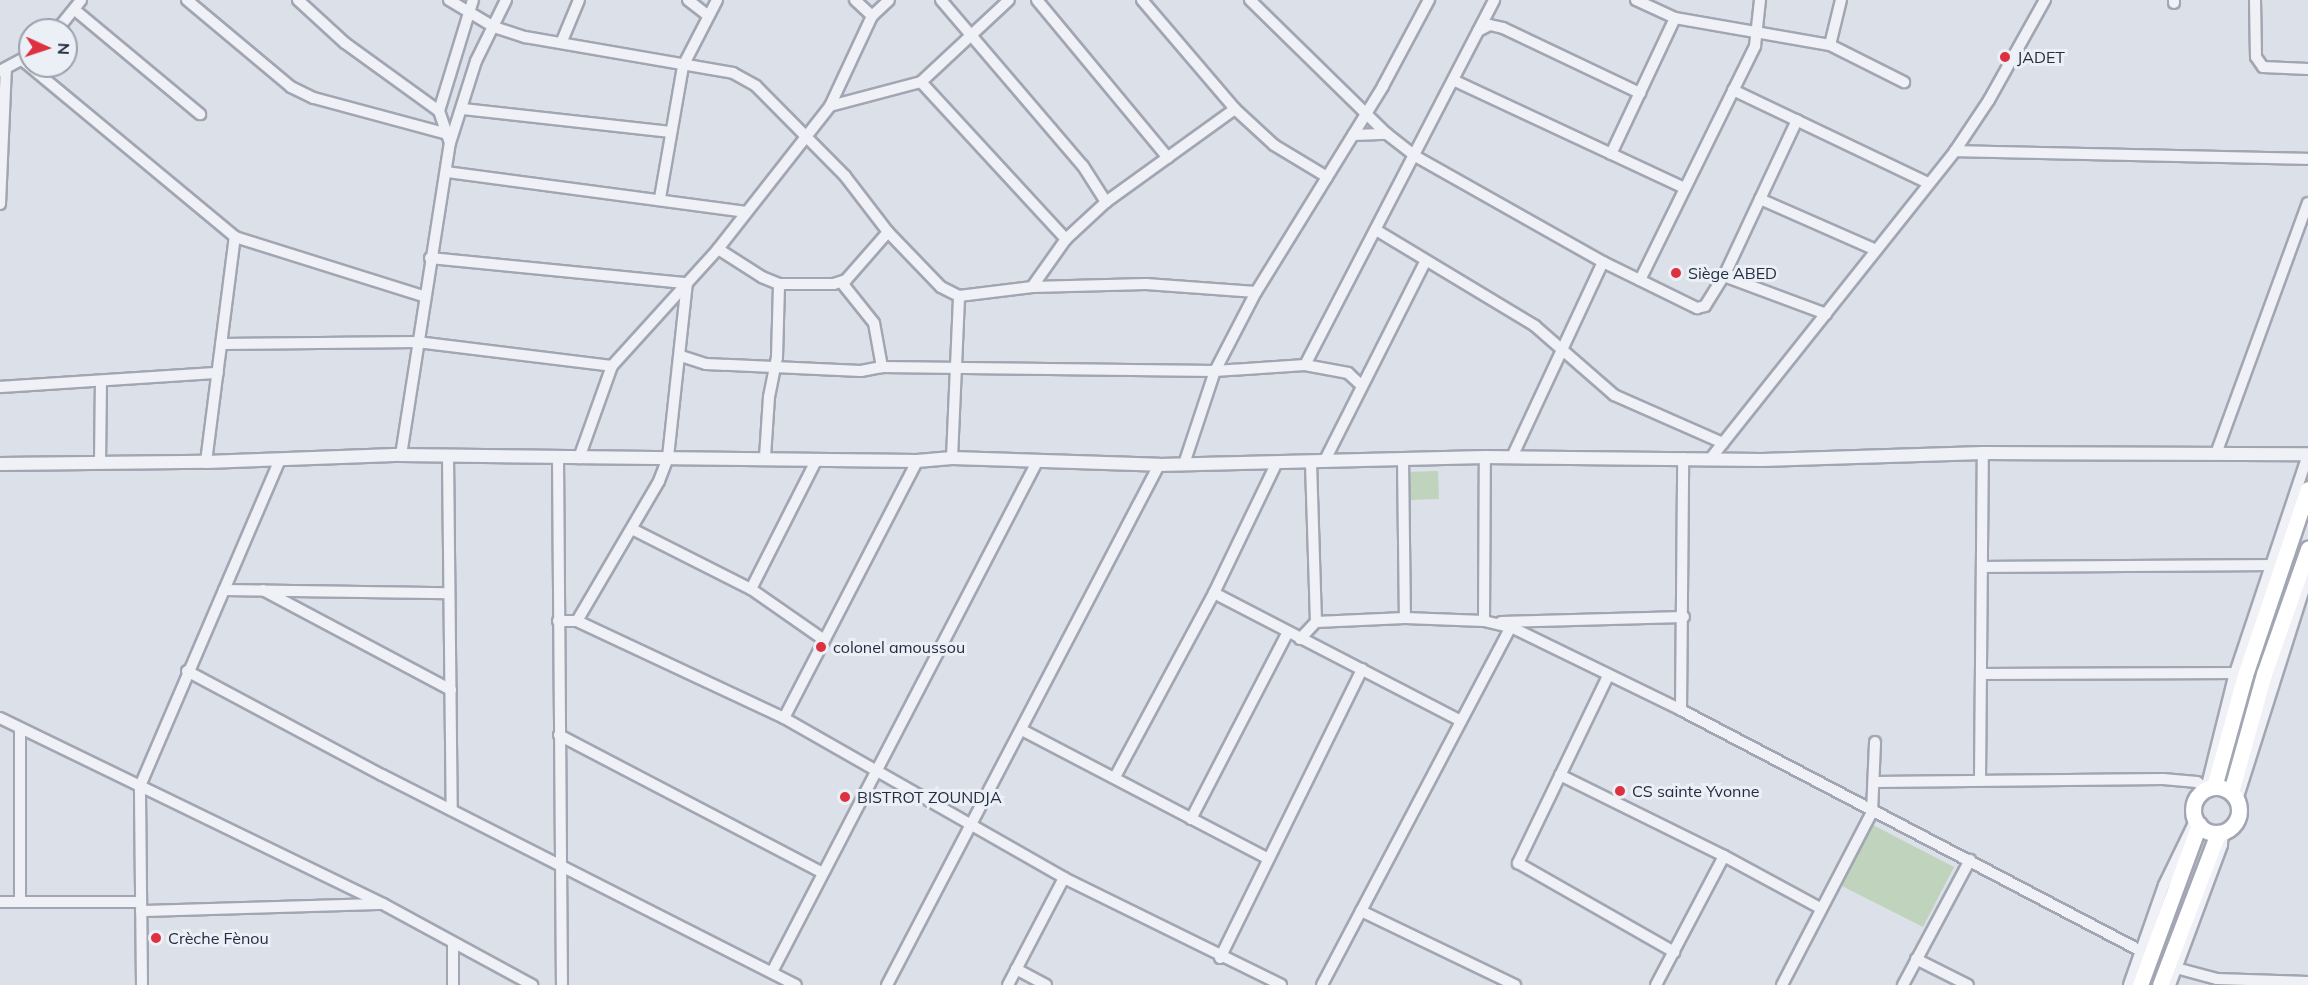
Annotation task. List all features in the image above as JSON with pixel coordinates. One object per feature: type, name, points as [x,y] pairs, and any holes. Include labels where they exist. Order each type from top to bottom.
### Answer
[{"type":"main road","points":[[2140,985],[2198,822],[2196,800],[2210,788],[2245,675],[2308,489]]},
{"type":"main road","points":[[2160,985],[2221,832],[2237,819],[2234,796],[2264,674],[2308,549]]},
{"type":"main road","points":[[2210,788],[2234,796]]},
{"type":"main road","points":[[2198,822],[2221,832]]},
{"type":"street","points":[[298,0],[345,42],[439,111]]},
{"type":"street","points":[[449,0],[494,27],[525,37],[562,40],[683,66],[733,73],[756,86],[845,176],[888,232],[941,287],[959,296],[1032,287],[1146,284],[1256,292]]},
{"type":"street","points":[[401,455],[423,296],[447,172],[448,139],[439,111],[473,0]]},
{"type":"street","points":[[448,139],[463,109],[476,61],[506,0]]},
{"type":"street","points":[[562,40],[579,0]]},
{"type":"street","points":[[688,0],[706,14]]},
{"type":"street","points":[[660,198],[683,66],[706,14],[717,0]]},
{"type":"street","points":[[855,0],[872,16]]},
{"type":"street","points":[[579,458],[612,366],[718,249],[803,135],[830,106],[872,16],[889,0]]},
{"type":"street","points":[[941,0],[1083,166],[1106,202]]},
{"type":"street","points":[[830,106],[921,82],[969,34],[1009,0]]},
{"type":"street","points":[[1037,0],[1168,159]]},
{"type":"street","points":[[1142,0],[1235,109],[1274,145],[1327,177]]},
{"type":"street","points":[[1250,0],[1387,134],[1415,156],[1603,262],[1702,309],[1724,276],[1797,120]]},
{"type":"street","points":[[1184,464],[1215,371],[1256,292],[1367,112],[1429,0]]},
{"type":"street","points":[[1305,365],[1494,0]]},
{"type":"street","points":[[1636,0],[1676,18],[1830,45],[1904,82]]},
{"type":"street","points":[[1640,280],[1759,33],[1760,0]]},
{"type":"street","points":[[1830,45],[1841,0]]},
{"type":"street","points":[[1711,458],[1955,151],[1989,100],[2045,0]]},
{"type":"street","points":[[2255,0],[2256,57],[2263,68],[2308,69]]},
{"type":"street","points":[[194,2],[291,87],[314,98],[448,139]]},
{"type":"street","points":[[67,18],[78,5],[200,114]]},
{"type":"street","points":[[1611,154],[1676,18]]},
{"type":"street","points":[[1478,31],[1496,25],[1640,93]]},
{"type":"street","points":[[0,204],[3,70],[18,62]]},
{"type":"street","points":[[50,78],[235,237],[423,296]]},
{"type":"street","points":[[1453,80],[1685,188]]},
{"type":"street","points":[[921,82],[1066,239]]},
{"type":"street","points":[[1733,90],[1928,183]]},
{"type":"street","points":[[463,109],[671,132]]},
{"type":"street","points":[[1032,287],[1066,239],[1106,202],[1235,109]]},
{"type":"street","points":[[1353,135],[1387,134]]},
{"type":"street","points":[[1955,151],[2308,159]]},
{"type":"street","points":[[447,172],[660,198],[745,212]]},
{"type":"street","points":[[1760,200],[1876,250]]},
{"type":"street","points":[[2217,451],[2308,203]]},
{"type":"street","points":[[1376,230],[1535,327],[1562,347],[1586,374],[1614,395],[1723,443]]},
{"type":"street","points":[[718,249],[762,277],[779,284],[842,283],[888,232]]},
{"type":"street","points":[[206,462],[235,237]]},
{"type":"street","points":[[430,258],[687,283]]},
{"type":"street","points":[[1325,460],[1360,384],[1425,262]]},
{"type":"street","points":[[1512,457],[1603,262]]},
{"type":"street","points":[[1724,276],[1826,314]]},
{"type":"street","points":[[576,621],[632,529],[668,457],[681,356],[687,283]]},
{"type":"street","points":[[842,283],[874,323],[882,367]]},
{"type":"street","points":[[765,457],[776,368],[779,284]]},
{"type":"street","points":[[952,458],[959,296]]},
{"type":"street","points":[[221,344],[417,342],[612,366]]},
{"type":"street","points":[[681,356],[706,364],[861,371],[882,367],[957,367],[1215,371],[1305,365],[1348,373],[1360,384]]},
{"type":"street","points":[[0,387],[218,373]]},
{"type":"street","points":[[100,462],[101,381]]},
{"type":"street","points":[[0,464],[279,461],[401,455],[579,458],[765,457],[816,461],[917,462],[952,458],[1160,465],[1485,457],[1844,459],[1983,453],[2217,451],[2308,454],[2235,673],[2210,788],[2197,782],[2163,779],[1875,782]]},
{"type":"street","points":[[1980,780],[1983,674],[1983,453]]},
{"type":"street","points":[[448,456],[452,810]]},
{"type":"street","points":[[558,457],[559,864],[562,985]]},
{"type":"street","points":[[1484,621],[1485,457]]},
{"type":"street","points":[[1404,459],[1405,618]]},
{"type":"street","points":[[1682,710],[1683,459]]},
{"type":"street","points":[[772,972],[821,872],[1038,460]]},
{"type":"street","points":[[142,985],[140,786],[187,671],[279,461]]},
{"type":"street","points":[[751,589],[816,461]]},
{"type":"street","points":[[1300,639],[1310,632],[1316,622],[1311,461]]},
{"type":"street","points":[[784,718],[917,462]]},
{"type":"street","points":[[1114,777],[1214,593],[1277,462]]},
{"type":"street","points":[[887,985],[1160,465]]},
{"type":"street","points":[[632,529],[751,589],[824,640]]},
{"type":"street","points":[[1982,567],[2271,565]]},
{"type":"street","points":[[2234,796],[2308,576]]},
{"type":"street","points":[[261,589],[451,690]]},
{"type":"street","points":[[224,590],[449,593]]},
{"type":"street","points":[[1214,593],[1461,721]]},
{"type":"street","points":[[1497,623],[1684,617]]},
{"type":"street","points":[[1316,622],[1405,618],[1484,621],[1510,627],[1682,710],[1872,812],[1970,860],[2141,951]]},
{"type":"street","points":[[558,621],[576,621],[784,718],[1064,878],[1220,958],[1281,985]]},
{"type":"street","points":[[1323,985],[1510,627]]},
{"type":"street","points":[[1191,819],[1288,632]]},
{"type":"street","points":[[1220,958],[1267,858],[1362,669]]},
{"type":"street","points":[[187,671],[452,810],[796,985]]},
{"type":"street","points":[[1983,674],[2235,673]]},
{"type":"street","points":[[1608,676],[1518,859],[1520,868],[1674,952]]},
{"type":"street","points":[[0,718],[383,904],[532,985]]},
{"type":"street","points":[[20,728],[20,902]]},
{"type":"street","points":[[1022,730],[1267,858]]},
{"type":"street","points":[[559,735],[821,872]]},
{"type":"street","points":[[1782,985],[1820,908],[1872,812],[1875,742]]},
{"type":"street","points":[[1560,775],[1724,856],[1820,908]]},
{"type":"street","points":[[2130,985],[2164,885],[2198,822]]},
{"type":"street","points":[[2170,985],[2222,845],[2221,832]]},
{"type":"street","points":[[1656,985],[1724,856]]},
{"type":"street","points":[[1903,985],[1970,860]]},
{"type":"street","points":[[1008,985],[1064,878]]},
{"type":"street","points":[[0,902],[141,906],[383,904]]},
{"type":"street","points":[[1361,911],[1515,985]]},
{"type":"street","points":[[453,944],[453,985]]},
{"type":"street","points":[[1916,959],[1968,985]]},
{"type":"street","points":[[2176,968],[2217,982],[2308,982]]},
{"type":"street","points":[[1016,969],[1046,985]]},
{"type":"green space","points":[[1438,471],[1439,499],[1409,500],[1408,472]]},
{"type":"green space","points":[[1873,825],[1954,867],[1923,927],[1842,886]]},
{"type":"place","name":"JADET","points":[[2005,57]]},
{"type":"place","name":"Siège ABED","points":[[1676,273]]},
{"type":"place","name":"colonel amoussou","points":[[821,647]]},
{"type":"place","name":"CS sainte Yvonne","points":[[1620,791]]},
{"type":"place","name":"BISTROT ZOUNDJA","points":[[845,797]]},
{"type":"place","name":"Crèche Fènou","points":[[156,938]]}]
